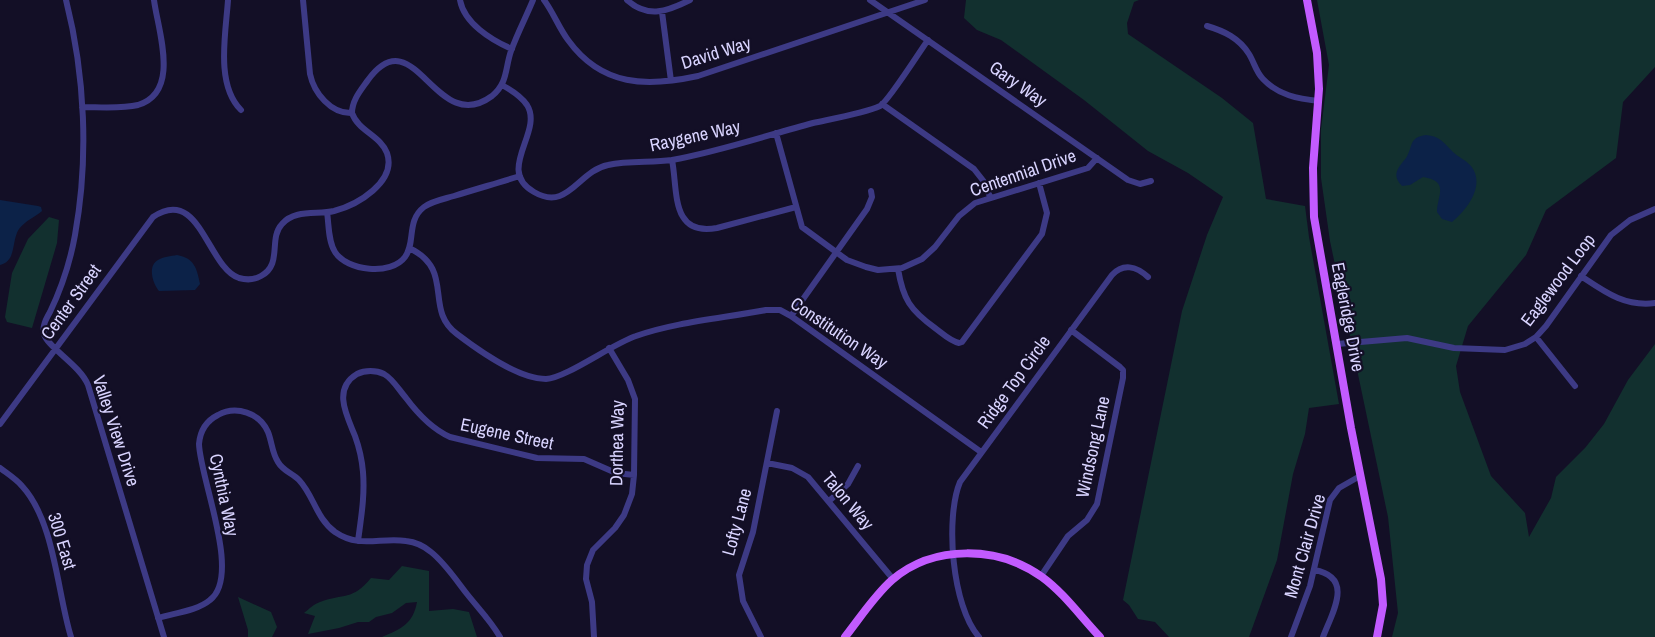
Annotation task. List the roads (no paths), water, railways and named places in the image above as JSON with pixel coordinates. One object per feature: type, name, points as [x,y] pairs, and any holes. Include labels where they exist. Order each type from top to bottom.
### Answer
[{"type":"main road","name":"Eagleridge Drive","points":[[1307,0],[1317,53],[1319,101],[1313,168],[1314,217],[1382,587],[1382,617],[1377,637]]},
{"type":"main road","points":[[845,637],[893,579],[917,564],[954,554],[976,553],[1016,562],[1041,576],[1059,591],[1100,637]]},
{"type":"street","name":"Valley View Drive","points":[[66,0],[75,42],[82,107],[81,191],[76,233],[65,279],[44,329],[45,337],[79,370],[88,385],[164,637]]},
{"type":"street","points":[[82,107],[137,105],[157,92],[163,81],[164,69],[154,0]]},
{"type":"street","points":[[228,0],[223,39],[224,58],[231,96],[241,110]]},
{"type":"street","points":[[303,0],[313,84],[321,96],[334,108],[342,112],[352,112]]},
{"type":"street","points":[[459,0],[465,15],[472,23],[496,41],[512,49]]},
{"type":"street","points":[[502,85],[522,99],[530,112],[530,125],[518,163],[520,176],[425,206],[413,222],[409,248],[402,260],[391,267],[350,265],[339,257],[332,247],[327,212],[346,206],[364,196],[382,182],[388,170],[384,148],[358,124],[352,112],[355,98],[375,71],[390,62],[400,62],[410,65],[442,95],[462,104],[483,101],[493,95],[507,75],[512,49],[533,0]]},
{"type":"street","name":"David Way","points":[[544,0],[567,39],[594,65],[614,76],[634,82],[648,83],[698,76],[925,0]]},
{"type":"street","points":[[627,0],[639,8],[662,12],[690,0]]},
{"type":"street","name":"Gary Way","points":[[870,0],[1134,183],[1151,181]]},
{"type":"street","points":[[662,12],[671,81]]},
{"type":"street","points":[[1207,26],[1227,33],[1240,43],[1258,72],[1274,88],[1293,97],[1319,101]]},
{"type":"street","points":[[928,40],[882,104],[974,169],[986,183],[990,197]]},
{"type":"street","name":"Raygene Way","points":[[520,176],[534,193],[556,198],[569,192],[586,175],[601,167],[618,163],[672,160],[882,104]]},
{"type":"street","name":"Centennial Drive","points":[[776,133],[802,227],[851,262],[884,270],[898,269],[925,256],[966,209],[990,197],[1088,168],[1097,158]]},
{"type":"street","points":[[672,160],[678,210],[684,219],[697,227],[712,229],[796,207]]},
{"type":"street","points":[[898,269],[904,294],[912,309],[950,340],[962,342],[1042,234],[1047,213],[1040,183]]},
{"type":"street","points":[[791,316],[867,209],[872,197],[871,191]]},
{"type":"street","name":"Eaglewood Loop","points":[[1337,344],[1407,338],[1440,346],[1498,351],[1516,348],[1536,337],[1546,326],[1616,230],[1630,220],[1655,209]]},
{"type":"street","name":"Center Street","points":[[0,424],[148,223],[160,213],[186,214],[194,220],[225,269],[236,277],[245,279],[259,277],[269,270],[274,258],[277,231],[288,218],[300,214],[327,212]]},
{"type":"street","name":"Constitution Way","points":[[409,248],[424,257],[431,266],[438,283],[440,310],[452,330],[491,358],[534,377],[552,378],[625,340],[655,330],[766,310],[780,310],[981,452]]},
{"type":"street","name":"Ridge Top Circle","points":[[979,637],[970,625],[962,606],[954,554],[951,521],[953,501],[960,482],[1117,270],[1122,267],[1133,268],[1148,277]]},
{"type":"street","points":[[1581,276],[1621,300],[1655,303]]},
{"type":"street","name":"Windsong Lane","points":[[1041,576],[1068,536],[1087,520],[1097,504],[1123,378],[1123,370],[1120,367],[1071,330]]},
{"type":"street","points":[[1536,337],[1575,386]]},
{"type":"street","name":"Dorthea Way","points":[[594,637],[592,602],[586,579],[587,565],[593,550],[615,528],[624,515],[630,501],[634,475],[635,399],[631,386],[609,348]]},
{"type":"street","name":"Eugene Street","points":[[358,541],[364,497],[362,465],[343,401],[348,382],[361,372],[373,371],[387,376],[425,421],[450,437],[537,458],[584,459],[616,473],[634,475]]},
{"type":"street","name":"Cynthia Way","points":[[158,618],[204,604],[213,598],[221,585],[219,538],[199,444],[205,426],[222,413],[243,411],[260,421],[268,433],[276,460],[284,470],[300,481],[323,520],[340,535],[373,543],[403,541],[426,549],[444,565],[500,637]]},
{"type":"street","name":"Lofty Lane","points":[[761,637],[743,601],[739,582],[740,568],[753,532],[777,411]]},
{"type":"street","name":"Talon Way","points":[[767,463],[786,466],[804,474],[893,579]]},
{"type":"street","points":[[829,501],[848,484],[858,466]]},
{"type":"street","name":"300 East","points":[[0,468],[26,491],[43,525],[55,560],[71,637]]},
{"type":"street","name":"Mont Clair Drive","points":[[1291,637],[1306,602],[1330,500],[1339,488],[1360,476]]},
{"type":"street","points":[[1314,570],[1329,575],[1335,581],[1338,590],[1337,601],[1323,637]]},
{"type":"water","points":[[1426,135],[1441,140],[1469,164],[1475,173],[1476,189],[1473,197],[1452,222],[1442,219],[1437,212],[1440,190],[1437,182],[1423,177],[1410,185],[1402,186],[1396,175],[1414,140]]},
{"type":"water","points":[[0,200],[38,206],[42,211],[19,229],[9,259],[0,265]]},
{"type":"water","points":[[177,255],[191,261],[198,273],[200,284],[195,290],[159,291],[153,280],[153,266],[160,259]]}]
